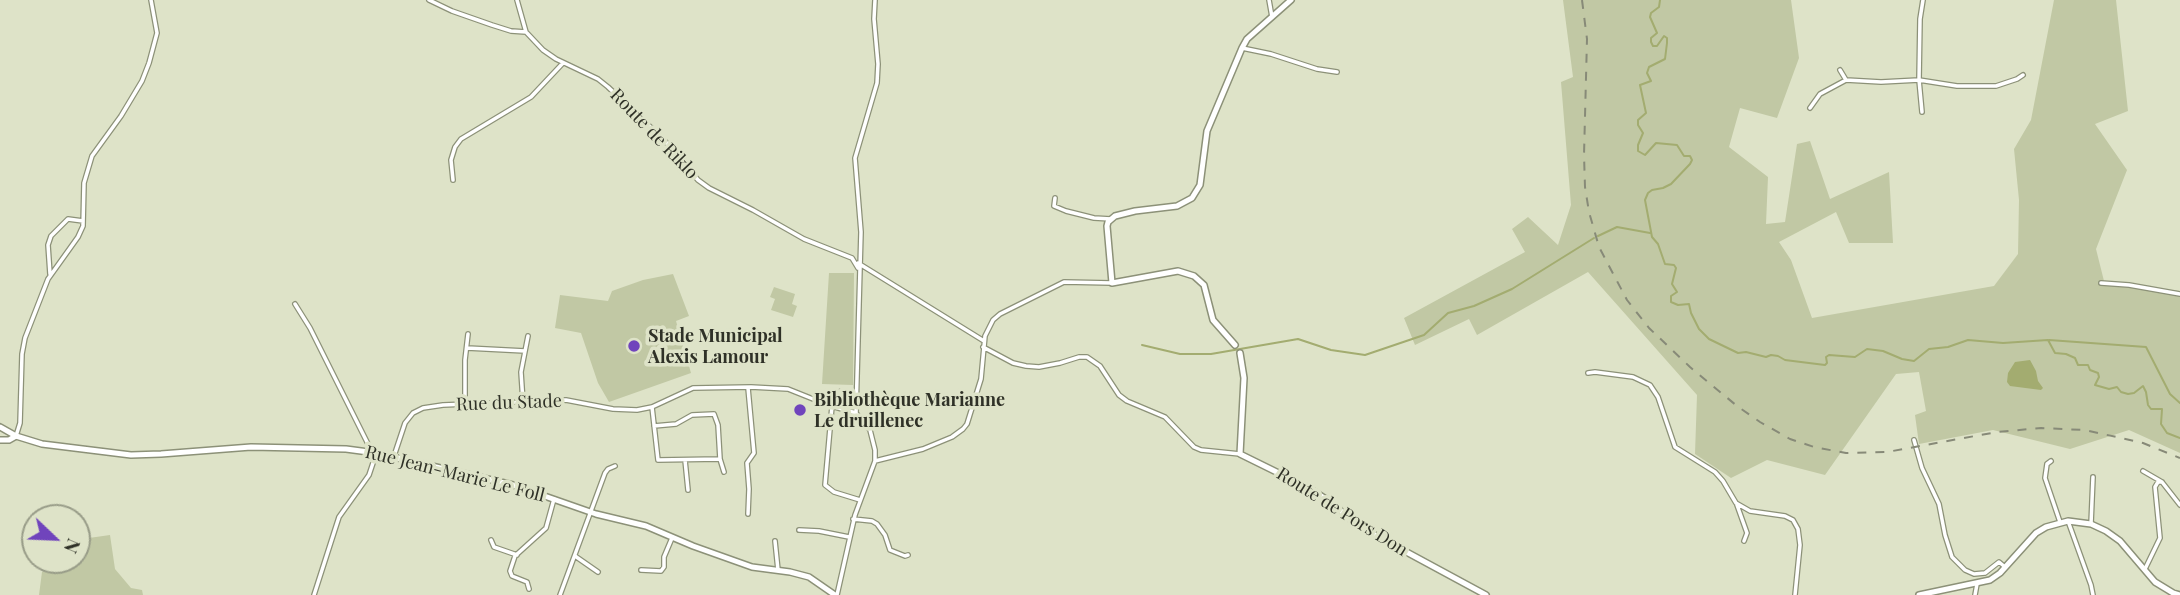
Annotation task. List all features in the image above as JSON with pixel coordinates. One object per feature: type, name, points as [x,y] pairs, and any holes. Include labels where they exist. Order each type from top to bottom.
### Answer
[{"type":"main road","points":[[1235,345],[1211,317],[1204,285],[1194,276],[1178,271],[1112,282],[1107,226],[1111,219],[1135,211],[1177,206],[1197,192],[1207,131],[1242,48],[1247,40],[1291,0]]},
{"type":"main road","points":[[1240,353],[1244,378],[1240,454]]},
{"type":"main road","points":[[0,426],[16,436],[9,440],[0,440]]},
{"type":"main road","name":"Rue Jean-Marie Le Foll","points":[[16,436],[42,444],[145,455],[251,447],[346,449],[374,453],[513,485],[590,512],[646,526],[693,546],[752,566],[809,577],[836,595]]},
{"type":"main road","name":"Route de Pors Don","points":[[1240,454],[1309,488],[1375,535],[1486,595]]},
{"type":"main road","points":[[1919,595],[1990,580],[2036,533],[2060,522],[2068,522],[2091,524],[2114,536],[2163,588],[2180,595]]},
{"type":"street","points":[[16,436],[21,414],[23,344],[50,274],[78,237],[83,221],[83,183],[92,156],[117,123],[142,81],[157,33],[150,0]]},
{"type":"street","points":[[429,0],[452,11],[511,31],[526,32],[517,0]]},
{"type":"street","points":[[836,595],[853,519],[875,461],[870,430],[856,413],[860,297],[858,263],[861,232],[855,158],[877,83],[875,0]]},
{"type":"street","points":[[1269,0],[1272,18]]},
{"type":"street","points":[[1922,112],[1919,80],[1923,0]]},
{"type":"street","name":"Route de Riklo","points":[[526,32],[547,54],[608,87],[664,140],[690,173],[709,188],[804,239],[852,258],[859,270]]},
{"type":"street","points":[[1242,48],[1336,72]]},
{"type":"street","points":[[453,180],[451,160],[458,142],[531,97],[563,63]]},
{"type":"street","points":[[1840,70],[1846,80]]},
{"type":"street","points":[[1810,108],[1820,94],[1846,80],[1919,80],[1957,86],[1996,86],[2023,75]]},
{"type":"street","points":[[1055,198],[1054,206],[1066,211],[1111,219]]},
{"type":"street","points":[[50,274],[48,245],[51,236],[68,219],[83,221]]},
{"type":"street","points":[[858,263],[984,341]]},
{"type":"street","points":[[875,461],[923,449],[944,441],[963,429],[981,379],[984,341],[989,327],[1000,313],[1053,286],[1069,281],[1112,282]]},
{"type":"street","points":[[2101,283],[2180,293]]},
{"type":"street","points":[[295,304],[374,453],[369,475],[339,517],[314,595]]},
{"type":"street","points":[[465,404],[468,334]]},
{"type":"street","points":[[523,402],[521,372],[528,336]]},
{"type":"street","points":[[1235,345],[1240,353]]},
{"type":"street","name":"Route de Pors Don","points":[[984,347],[1013,363],[1026,366],[1087,357],[1100,366],[1119,395],[1165,416],[1194,447],[1240,454]]},
{"type":"street","points":[[467,348],[525,351]]},
{"type":"street","points":[[1588,373],[1633,377],[1650,385],[1658,397],[1675,447],[1715,472],[1723,481],[1736,503],[1748,533],[1744,541]]},
{"type":"street","name":"Rue du Stade","points":[[394,457],[405,423],[413,413],[423,408],[465,404],[574,401],[626,410],[652,407],[692,388],[748,388],[788,389],[856,413]]},
{"type":"street","points":[[748,388],[754,453],[747,463],[748,514]]},
{"type":"street","points":[[839,408],[841,391]]},
{"type":"street","points":[[832,406],[825,485],[834,492],[860,500]]},
{"type":"street","points":[[652,407],[658,460],[720,459]]},
{"type":"street","points":[[654,426],[676,424],[692,415],[714,414],[724,472]]},
{"type":"street","points":[[1914,440],[1922,468],[1939,504],[1952,557],[1965,570],[1974,574],[1985,573],[1999,562],[2005,567]]},
{"type":"street","points":[[685,460],[688,490]]},
{"type":"street","points":[[2051,461],[2046,464],[2045,478],[2060,522]]},
{"type":"street","points":[[560,595],[605,473],[615,466]]},
{"type":"street","points":[[2143,471],[2162,482],[2180,505]]},
{"type":"street","points":[[2091,524],[2093,477]]},
{"type":"street","points":[[2146,572],[2160,538],[2155,487],[2158,482],[2162,482]]},
{"type":"street","points":[[529,589],[527,582],[510,573],[517,555],[546,528],[554,499]]},
{"type":"street","points":[[1736,503],[1751,511],[1786,516],[1795,522],[1800,545],[1795,595]]},
{"type":"street","points":[[853,519],[877,524],[886,535],[890,551],[908,555]]},
{"type":"street","points":[[2068,522],[2093,595]]},
{"type":"street","points":[[799,530],[849,537]]},
{"type":"street","points":[[641,570],[661,571],[673,536]]},
{"type":"street","points":[[491,540],[494,547],[517,555]]},
{"type":"street","points":[[775,541],[778,571]]},
{"type":"street","points":[[575,556],[598,572]]},
{"type":"street","points":[[1975,595],[1978,584]]},
{"type":"shaded area","points":[[1563,0],[1791,0],[1799,58],[1777,118],[1740,108],[1729,147],[1768,177],[1766,224],[1785,222],[1797,144],[1810,141],[1830,199],[1889,172],[1893,243],[1849,243],[1836,212],[1779,242],[1791,260],[1812,318],[1994,286],[2018,254],[2019,200],[2014,149],[2031,120],[2054,0],[2116,0],[2128,111],[2095,124],[2127,170],[2096,249],[2104,281],[2180,291],[2180,453],[2129,430],[2070,449],[1993,430],[1919,444],[1915,415],[1926,411],[1919,372],[1896,374],[1825,475],[1767,460],[1731,478],[1695,454],[1697,395],[1588,272],[1477,335],[1469,319],[1415,345],[1404,318],[1525,252],[1512,229],[1528,217],[1558,245],[1571,205],[1561,82],[1573,77]]},
{"type":"shaded area","points":[[829,273],[854,273],[853,385],[822,384]]},
{"type":"shaded area","name":"Stade Municipal Alexis Lamour","points":[[673,274],[689,316],[676,321],[691,373],[609,402],[598,383],[581,333],[555,328],[560,295],[608,301],[612,291],[643,280]]},
{"type":"shaded area","points":[[774,287],[795,294],[792,304],[797,306],[793,317],[771,310],[775,299],[770,297]]},
{"type":"shaded area","points":[[2030,360],[2043,388],[2041,390],[2010,386],[2007,382],[2008,373],[2015,362]]},
{"type":"shaded area","points":[[110,535],[115,569],[131,588],[142,590],[143,595],[39,595],[42,574],[91,574],[91,538]]},
{"type":"waterway","points":[[1660,0],[1659,7],[1650,17],[1657,33],[1651,38],[1651,42],[1653,46],[1657,46],[1664,36],[1667,38],[1665,59],[1649,67],[1647,73],[1651,81],[1640,85],[1646,113],[1638,120],[1643,133],[1638,151],[1645,155],[1656,143],[1677,145],[1684,156],[1690,156],[1692,160],[1671,184],[1652,190],[1645,200],[1652,237],[1658,244],[1665,264],[1674,265],[1676,268],[1672,284],[1677,292],[1671,296],[1671,302],[1678,305],[1689,304],[1699,329],[1709,339],[1738,353],[1746,352],[1766,357],[1771,355],[1785,360],[1825,365],[1829,355],[1855,357],[1867,349],[1914,361],[1929,349],[1948,347],[1968,340],[2003,343],[2048,340],[2055,353],[2075,358],[2078,365],[2088,365],[2090,370],[2098,373],[2095,385],[2109,389],[2117,387],[2128,394],[2143,386],[2151,409],[2162,409],[2161,424],[2167,433],[2180,438]]},
{"type":"waterway","points":[[1598,236],[1617,227],[1650,233]]},
{"type":"waterway","points":[[1142,345],[1180,354],[1211,354],[1298,339],[1331,350],[1365,355],[1424,335],[1448,313],[1474,306],[1512,289],[1594,238]]},
{"type":"waterway","points":[[2049,340],[2146,347],[2170,394],[2180,403]]},
{"type":"railway","points":[[1582,0],[1587,39],[1585,187],[1599,247],[1627,300],[1649,328],[1737,406],[1790,439],[1846,453],[1887,452],[1997,432],[2041,428],[2085,430],[2143,443],[2180,458]]},
{"type":"place","name":"Stade Municipal Alexis Lamour","points":[[634,346]]},
{"type":"place","name":"Bibliothèque Marianne Le druillenec","points":[[800,410]]}]
